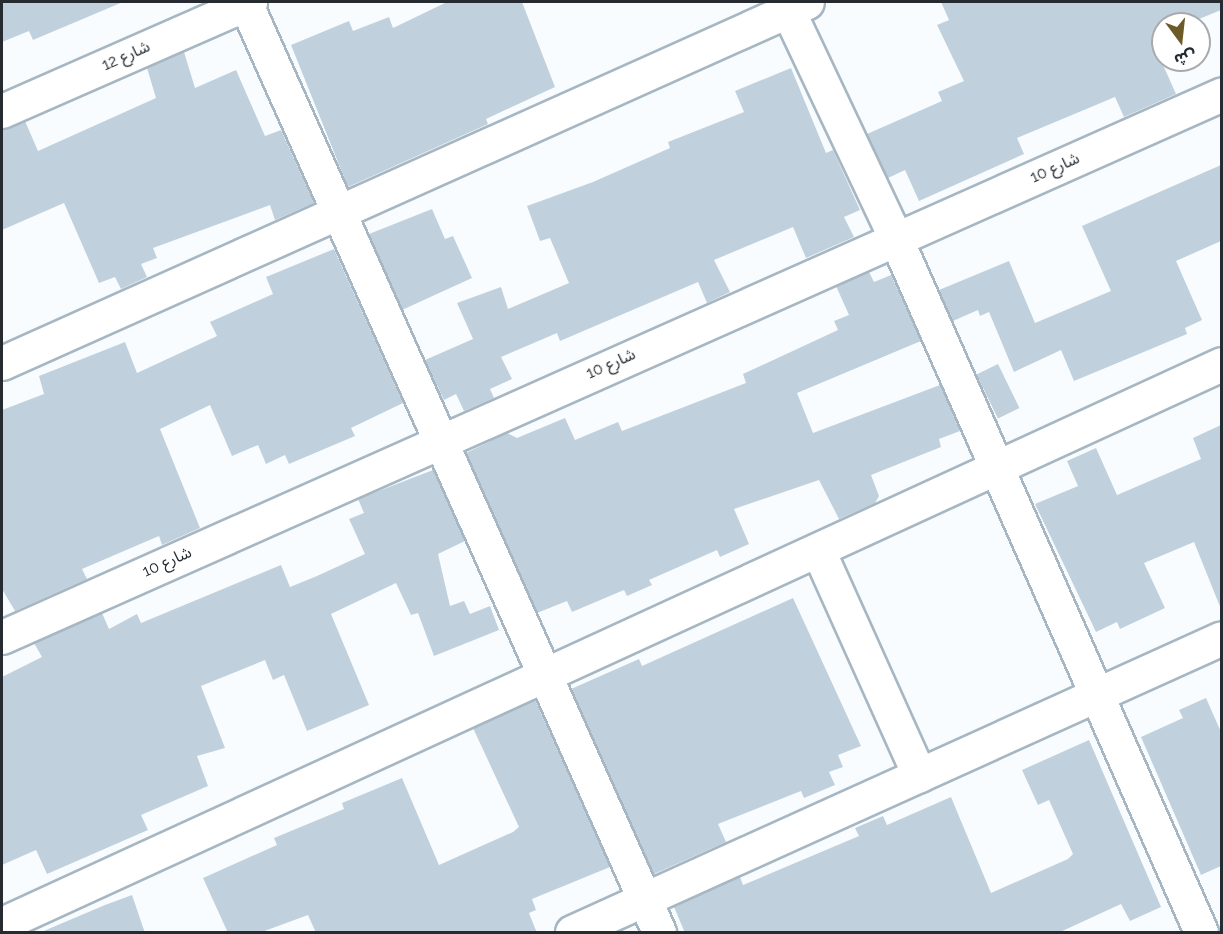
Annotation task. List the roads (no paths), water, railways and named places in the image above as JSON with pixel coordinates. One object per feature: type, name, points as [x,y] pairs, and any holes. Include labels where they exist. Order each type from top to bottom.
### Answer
[{"type":"street","name":"شارع 12","points":[[2,111],[247,2]]},
{"type":"street","points":[[247,2],[659,933]]},
{"type":"street","points":[[2,363],[339,214],[793,4],[1095,694],[1203,928]]},
{"type":"street","name":"شارع 10","points":[[2,637],[1221,94]]},
{"type":"street","points":[[2,924],[544,671],[818,550],[995,466],[1221,364]]},
{"type":"street","points":[[818,550],[919,775]]},
{"type":"street","points":[[572,933],[1221,638]]}]
